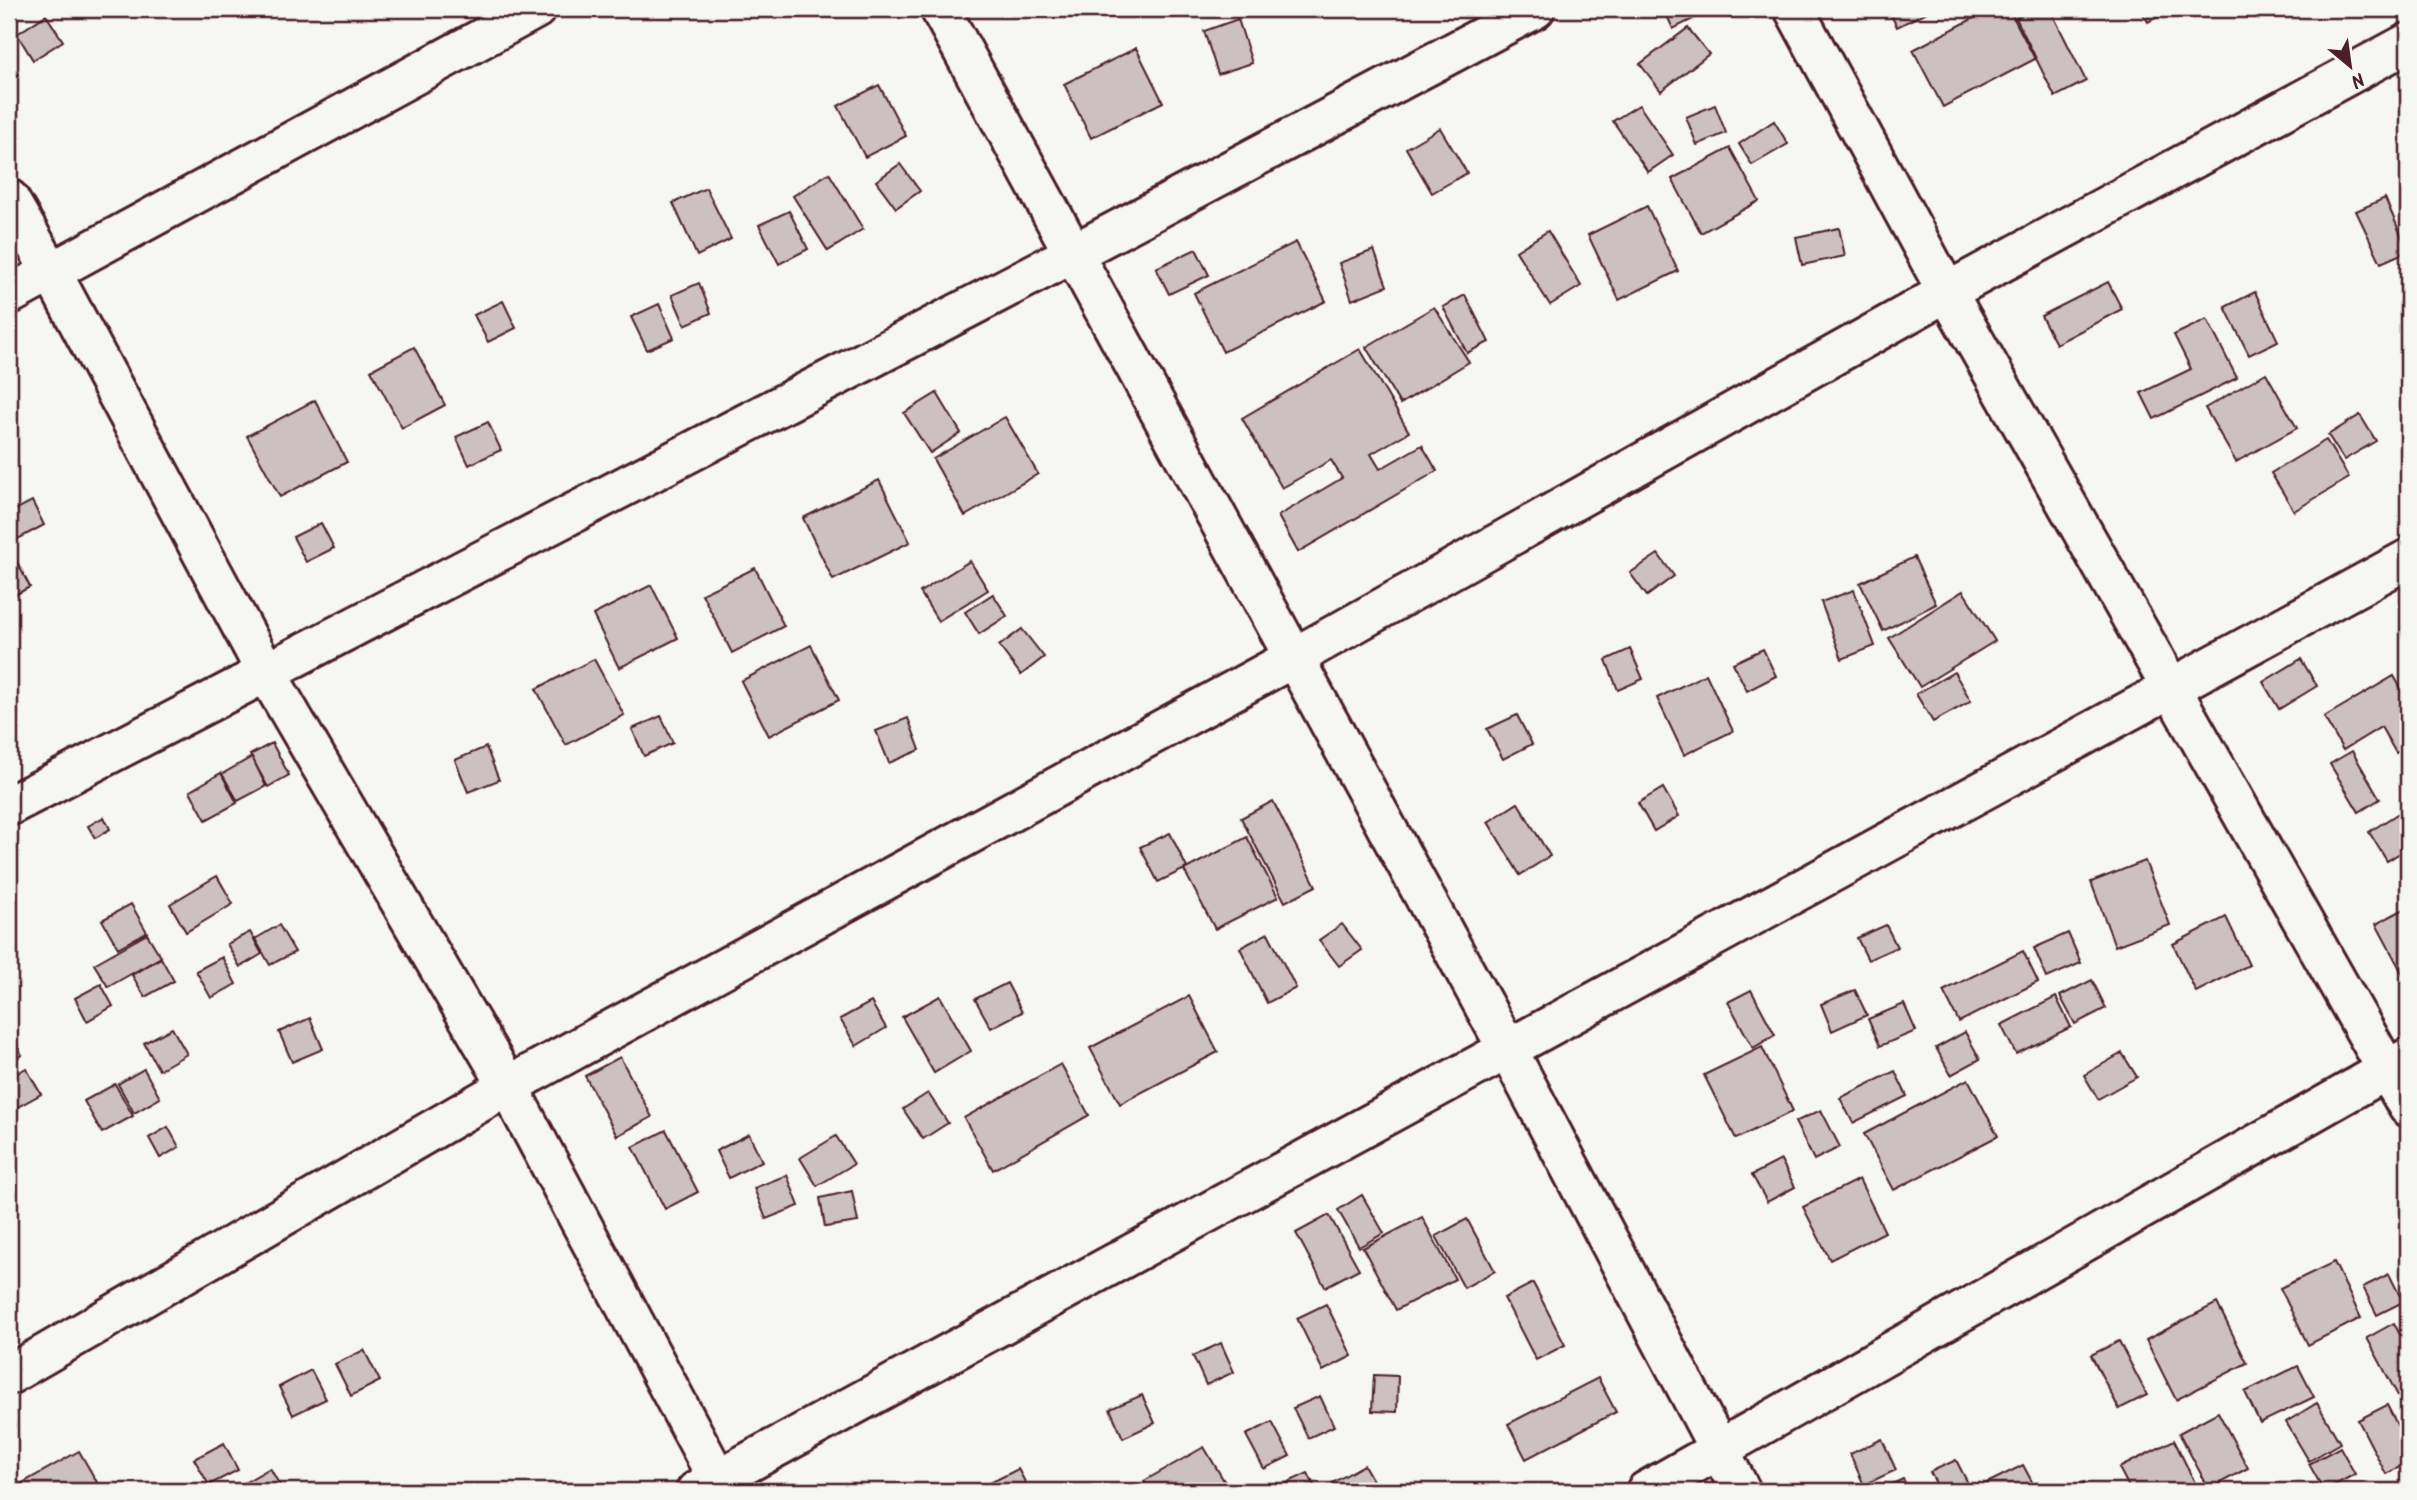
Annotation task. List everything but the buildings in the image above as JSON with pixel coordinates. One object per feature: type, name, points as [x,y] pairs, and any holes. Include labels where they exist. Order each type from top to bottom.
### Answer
[{"type":"street","points":[[9,295],[536,9]]},
{"type":"street","points":[[940,9],[1508,1051],[1741,1491]]},
{"type":"street","points":[[9,806],[1074,253],[1535,9]]},
{"type":"street","points":[[1794,9],[1947,292],[2172,688],[2397,1063],[2408,1107]]},
{"type":"street","points":[[9,1376],[508,1086],[1293,658],[1947,292],[2408,43]]},
{"type":"street","points":[[9,199],[266,672],[508,1086],[712,1487],[2408,559]]},
{"type":"street","points":[[1646,1491],[2397,1063]]}]
